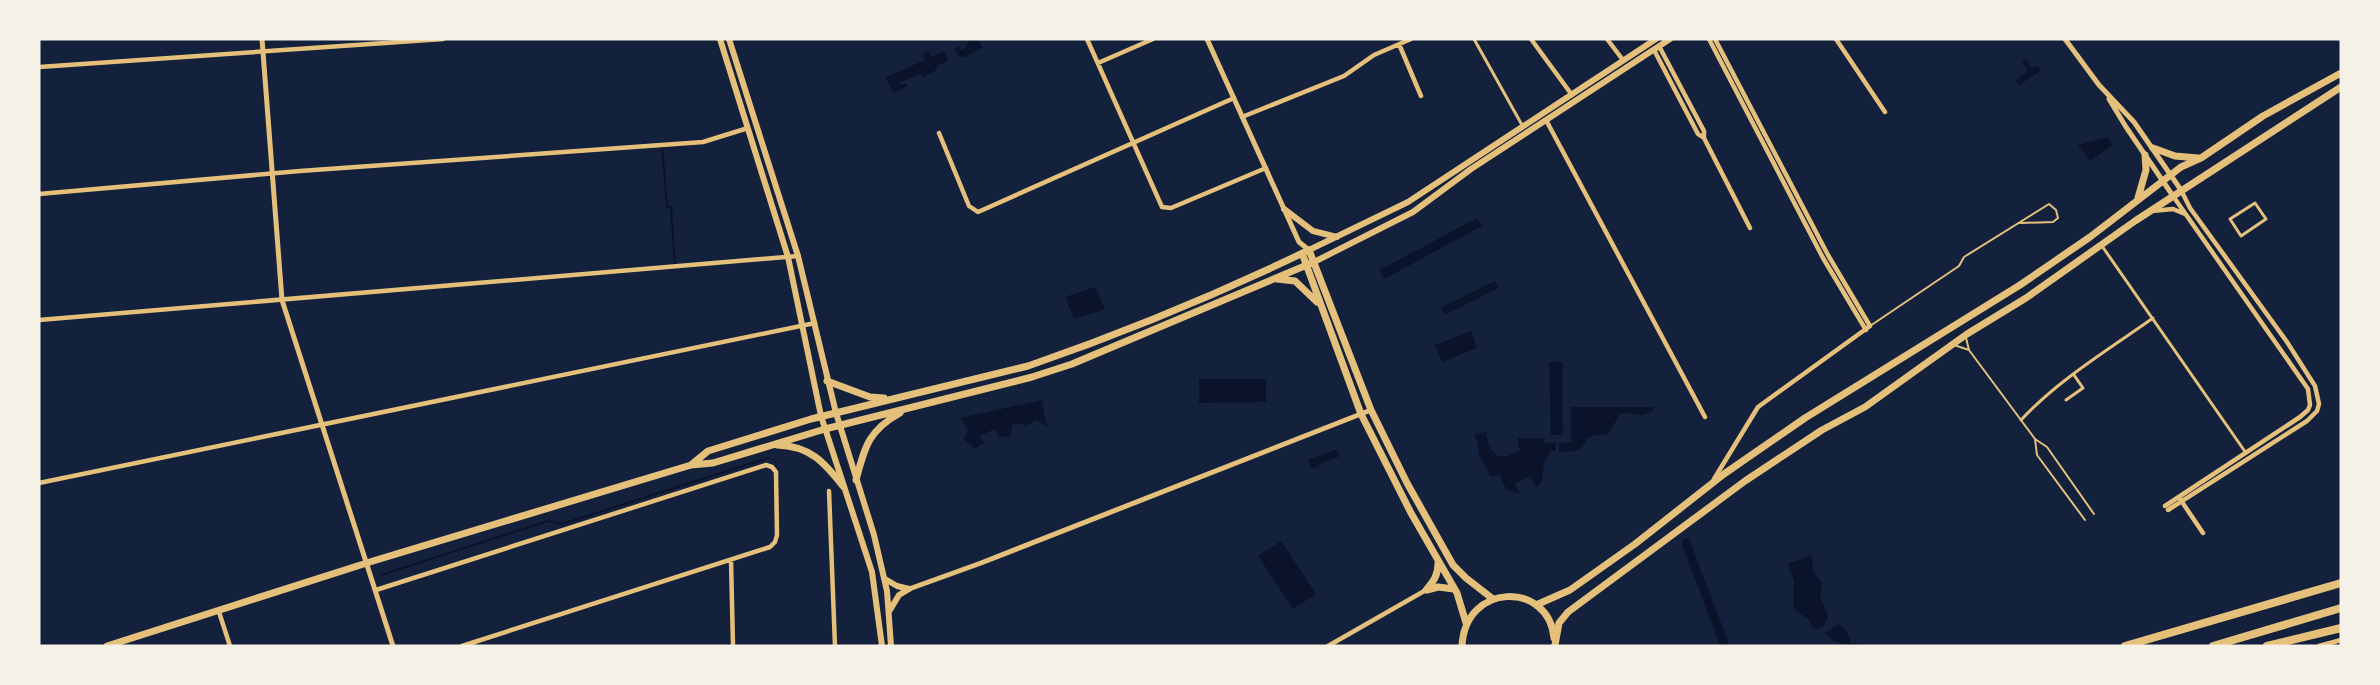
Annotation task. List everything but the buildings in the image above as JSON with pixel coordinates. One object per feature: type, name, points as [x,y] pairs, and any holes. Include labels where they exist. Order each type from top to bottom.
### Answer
[{"type":"highway","points":[[2125,646],[2341,583]]},
{"type":"highway","points":[[2213,646],[2341,608]]},
{"type":"highway","points":[[2267,646],[2341,628]]},
{"type":"main road","points":[[720,39],[788,257],[821,416],[872,572],[882,646]]},
{"type":"main road","points":[[729,39],[798,256],[827,381],[874,535],[884,578],[891,646]]},
{"type":"main road","points":[[107,646],[368,563],[691,465],[713,463],[839,425],[1032,377],[1072,364],[1310,263],[1413,212],[1572,95],[1656,39]]},
{"type":"main road","points":[[691,465],[708,452],[821,416],[1028,366],[1061,355],[1306,252],[1408,202],[1523,127],[1545,116],[1670,39]]},
{"type":"main road","points":[[1536,605],[1570,590],[1805,418],[2020,285],[2090,237],[2181,167],[2201,158],[2263,116],[2341,73]]},
{"type":"main road","points":[[1555,646],[1559,623],[1568,612],[1745,481],[1822,430],[1865,406],[1952,344],[2026,298],[2181,190],[2341,87]]},
{"type":"main road","points":[[2153,148],[2175,156],[2201,158]]},
{"type":"main road","points":[[2138,198],[2146,170],[2145,156]]},
{"type":"main road","points":[[1284,209],[1313,231],[1337,237]]},
{"type":"main road","points":[[1306,252],[1371,410],[1440,544],[1453,565],[1493,599]]},
{"type":"main road","points":[[1310,263],[1319,305],[1360,414],[1460,601],[1466,623],[1462,646]]},
{"type":"main road","points":[[1272,279],[1295,281],[1319,305]]},
{"type":"main road","points":[[827,381],[870,397],[892,399]]},
{"type":"main road","points":[[856,480],[861,461],[876,429],[904,410]]},
{"type":"main road","points":[[770,445],[800,448],[812,454],[825,463],[843,486]]},
{"type":"main road","points":[[1426,590],[1438,572],[1438,558]]},
{"type":"main road","points":[[884,578],[897,586],[909,588]]},
{"type":"main road","points":[[1426,590],[1438,587],[1454,589]]},
{"type":"main road","points":[[888,614],[893,603],[909,588]]},
{"type":"main road","points":[[1466,623],[1482,604],[1493,599],[1515,597],[1536,605],[1547,616],[1554,630],[1555,646]]},
{"type":"street","points":[[262,39],[282,300],[393,646]]},
{"type":"street","points":[[39,67],[443,39]]},
{"type":"street","points":[[1087,39],[1160,205],[1164,208],[1171,208],[1266,168]]},
{"type":"street","points":[[1098,63],[1153,39]]},
{"type":"street","points":[[1207,39],[1284,209],[1306,252]]},
{"type":"street","points":[[1242,117],[1344,76],[1374,55],[1412,39]]},
{"type":"street","points":[[1474,39],[1523,127]]},
{"type":"street","points":[[1531,39],[1572,95]]},
{"type":"street","points":[[1607,39],[1623,60]]},
{"type":"street","points":[[1709,39],[1823,258],[1868,328]]},
{"type":"street","points":[[1715,39],[1868,328]]},
{"type":"street","points":[[1836,39],[1886,112]]},
{"type":"street","points":[[2065,39],[2104,90],[2162,181],[2288,358],[2310,396],[2308,410],[2247,455]]},
{"type":"street","points":[[1400,44],[1421,96]]},
{"type":"street","points":[[1656,48],[1679,84],[1704,131],[1704,138],[1750,228]]},
{"type":"street","points":[[1656,48],[1698,134],[1704,138]]},
{"type":"street","points":[[1673,86],[1679,84]]},
{"type":"street","points":[[2104,90],[2134,122],[2153,148],[2190,208],[2287,342],[2319,394],[2317,411],[2312,416],[2166,508]]},
{"type":"street","points":[[939,133],[971,209],[978,212],[1234,98]]},
{"type":"street","points":[[1545,116],[1704,417]]},
{"type":"street","points":[[39,194],[273,173],[703,142],[748,128]]},
{"type":"street","points":[[2255,202],[2266,219],[2241,236],[2230,219],[2255,202]]},
{"type":"street","points":[[2150,211],[2173,209],[2187,216]]},
{"type":"street","points":[[2102,245],[2247,455]]},
{"type":"street","points":[[39,320],[798,256]]},
{"type":"street","points":[[2021,420],[2032,408],[2074,375],[2153,318]]},
{"type":"street","points":[[39,483],[814,323]]},
{"type":"street","points":[[1711,485],[1758,408],[1868,328]]},
{"type":"street","points":[[2066,400],[2083,388],[2074,375]]},
{"type":"street","points":[[909,588],[991,560],[1371,410]]},
{"type":"street","points":[[376,590],[766,465],[772,467],[776,472],[775,542],[770,547],[462,646]]},
{"type":"street","points":[[830,491],[835,646]]},
{"type":"street","points":[[2180,499],[2203,532]]},
{"type":"street","points":[[731,560],[733,646]]},
{"type":"street","points":[[1328,646],[1426,590]]},
{"type":"street","points":[[219,612],[230,646]]},
{"type":"street","points":[[2319,646],[2341,640]]},
{"type":"lane","points":[[1868,328],[1959,266],[1964,257],[2049,204],[2058,213],[2056,221],[2020,223]]},
{"type":"lane","points":[[1967,334],[1969,350],[2035,439],[2048,447],[2094,514]]},
{"type":"lane","points":[[1952,344],[1969,350]]},
{"type":"lane","points":[[2035,439],[2037,455],[2085,520]]},
{"type":"water","points":[[971,39],[979,41],[983,50],[980,48],[966,57],[958,56],[955,49],[960,46],[960,49],[964,49]]},
{"type":"water","points":[[929,51],[932,57],[944,51],[948,61],[938,65],[935,71],[923,77],[921,73],[899,83],[900,85],[906,83],[907,86],[893,93],[886,77],[925,60],[922,54]]},
{"type":"water","points":[[2025,59],[2032,68],[2037,65],[2041,71],[2019,85],[2016,80],[2028,71],[2022,61]]},
{"type":"water","points":[[2108,137],[2113,145],[2090,161],[2078,145]]},
{"type":"water","points":[[1477,218],[1482,226],[1384,279],[1380,270]]},
{"type":"water","points":[[1495,281],[1498,288],[1445,315],[1441,308]]},
{"type":"water","points":[[1095,287],[1105,309],[1074,319],[1065,297]]},
{"type":"water","points":[[1471,331],[1477,348],[1442,362],[1435,345]]},
{"type":"water","points":[[1549,362],[1562,362],[1563,435],[1551,435]]},
{"type":"water","points":[[1199,379],[1266,379],[1266,402],[1199,403]]},
{"type":"water","points":[[1042,400],[1047,427],[1036,420],[1026,426],[1023,423],[1012,425],[1011,436],[999,437],[995,429],[979,436],[984,443],[975,449],[963,439],[969,431],[960,418]]},
{"type":"water","points":[[1571,407],[1654,407],[1653,411],[1643,415],[1621,413],[1608,434],[1589,438],[1577,450],[1559,452],[1559,443],[1571,442]]},
{"type":"water","points":[[1486,432],[1492,451],[1504,457],[1519,452],[1518,438],[1543,438],[1544,443],[1555,442],[1556,450],[1552,451],[1545,461],[1542,480],[1536,488],[1530,476],[1515,484],[1520,494],[1506,488],[1500,476],[1490,476],[1479,454],[1478,443],[1474,435]]},
{"type":"water","points":[[1337,449],[1340,456],[1311,469],[1308,460]]},
{"type":"water","points":[[1281,541],[1316,594],[1293,609],[1258,556]]},
{"type":"water","points":[[1811,556],[1814,573],[1822,583],[1820,596],[1828,617],[1824,626],[1818,629],[1812,627],[1808,619],[1796,611],[1793,605],[1794,581],[1788,564]]},
{"type":"water","points":[[1839,624],[1847,632],[1851,643],[1861,644],[1861,646],[1841,643],[1825,633]]},
{"type":"waterway","points":[[662,145],[667,207],[671,207],[675,265]]},
{"type":"waterway","points":[[381,575],[548,521],[562,524],[768,458]]},
{"type":"waterway","points":[[1686,543],[1725,646]]}]
